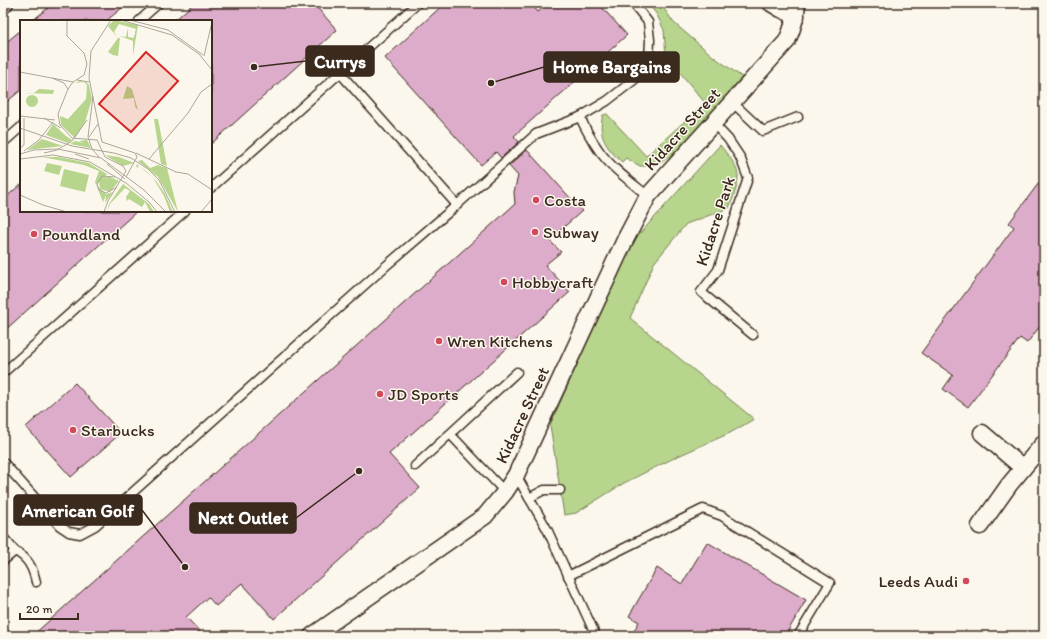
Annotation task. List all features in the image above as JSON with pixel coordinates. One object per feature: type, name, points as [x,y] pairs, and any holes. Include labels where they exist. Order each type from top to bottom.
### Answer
[{"type":"street","points":[[771,3],[781,9],[796,10]]},
{"type":"street","name":"Kidacre Street","points":[[312,636],[485,516],[505,492],[516,475],[625,240],[648,196],[787,41],[793,29],[796,10]]},
{"type":"street","points":[[982,433],[1023,468]]},
{"type":"street","points":[[980,526],[1009,485],[1044,443]]},
{"type":"lane","points":[[140,20],[159,3]]},
{"type":"lane","points":[[212,187],[418,3]]},
{"type":"lane","points":[[3,463],[60,526],[69,532],[80,534],[95,526],[536,134],[580,117],[607,101],[634,80],[649,59],[650,40],[648,22],[633,3]]},
{"type":"lane","points":[[340,73],[457,205]]},
{"type":"lane","points":[[732,102],[763,131],[798,117]]},
{"type":"lane","points":[[580,117],[586,131],[599,150],[618,171],[648,196]]},
{"type":"lane","name":"Kidacre Park","points":[[713,123],[728,139],[740,158],[748,178],[718,270],[701,292],[753,335]]},
{"type":"lane","points":[[3,143],[20,127]]},
{"type":"lane","points":[[3,373],[184,212]]},
{"type":"lane","points":[[416,466],[517,372]]},
{"type":"lane","points":[[450,434],[505,492]]},
{"type":"lane","points":[[516,475],[547,529],[596,636]]},
{"type":"lane","points":[[529,498],[544,490],[560,490]]},
{"type":"lane","points":[[568,576],[703,509],[722,516],[830,583],[798,636]]},
{"type":"lane","points":[[3,537],[15,551],[22,555],[31,565],[36,582]]},
{"type":"lane","points":[[3,561],[15,551]]},
{"type":"green space","points":[[648,3],[660,3],[674,23],[714,57],[742,77],[683,146],[670,157],[652,166],[640,166],[626,158],[622,162],[608,147],[602,136],[601,123],[603,115],[607,114],[646,156],[705,103],[673,64],[668,68],[663,62],[666,57],[664,30],[657,15]]},
{"type":"green space","points":[[720,145],[733,163],[738,175],[736,187],[729,208],[686,224],[654,263],[630,318],[754,419],[730,433],[678,456],[624,483],[576,513],[564,515],[550,425],[634,240]]},
{"type":"building","points":[[54,3],[128,3],[107,20],[33,20]]},
{"type":"building","points":[[194,3],[313,3],[337,30],[212,143],[212,20],[175,20]]},
{"type":"building","points":[[445,3],[530,3],[538,12],[549,3],[598,3],[627,35],[514,136],[519,142],[501,158],[496,152],[481,165],[385,58]]},
{"type":"building","points":[[20,31],[20,91],[3,105],[3,45]]},
{"type":"building","points":[[527,150],[582,211],[549,240],[561,252],[545,265],[570,292],[389,454],[420,488],[274,619],[242,583],[216,606],[208,597],[186,617],[204,636],[32,636],[515,204],[514,192],[518,176],[509,166]]},
{"type":"building","points":[[1044,176],[1044,321],[1027,343],[1020,338],[968,407],[943,389],[953,375],[921,353],[1014,227],[1009,223]]},
{"type":"building","name":"Poundland","points":[[20,185],[20,212],[136,212],[3,332],[3,200]]},
{"type":"building","name":"Starbucks","points":[[75,383],[121,433],[71,477],[26,427]]},
{"type":"building","points":[[707,542],[806,600],[785,636],[631,636],[639,622],[629,616],[657,568],[682,584]]},
{"type":"place","name":"Currys","points":[[254,67]]},
{"type":"place","name":"Home Bargains","points":[[491,83]]},
{"type":"place","name":"Costa","points":[[536,200]]},
{"type":"place","name":"Subway","points":[[535,232]]},
{"type":"place","name":"Poundland","points":[[34,234]]},
{"type":"place","name":"Hobbycraft","points":[[504,282]]},
{"type":"place","name":"Wren Kitchens","points":[[439,341]]},
{"type":"place","name":"JD Sports","points":[[380,394]]},
{"type":"place","name":"Starbucks","points":[[73,430]]},
{"type":"place","name":"Next Outlet","points":[[359,471]]},
{"type":"place","name":"American Golf","points":[[185,567]]},
{"type":"place","name":"Leeds Audi","points":[[966,581]]}]
